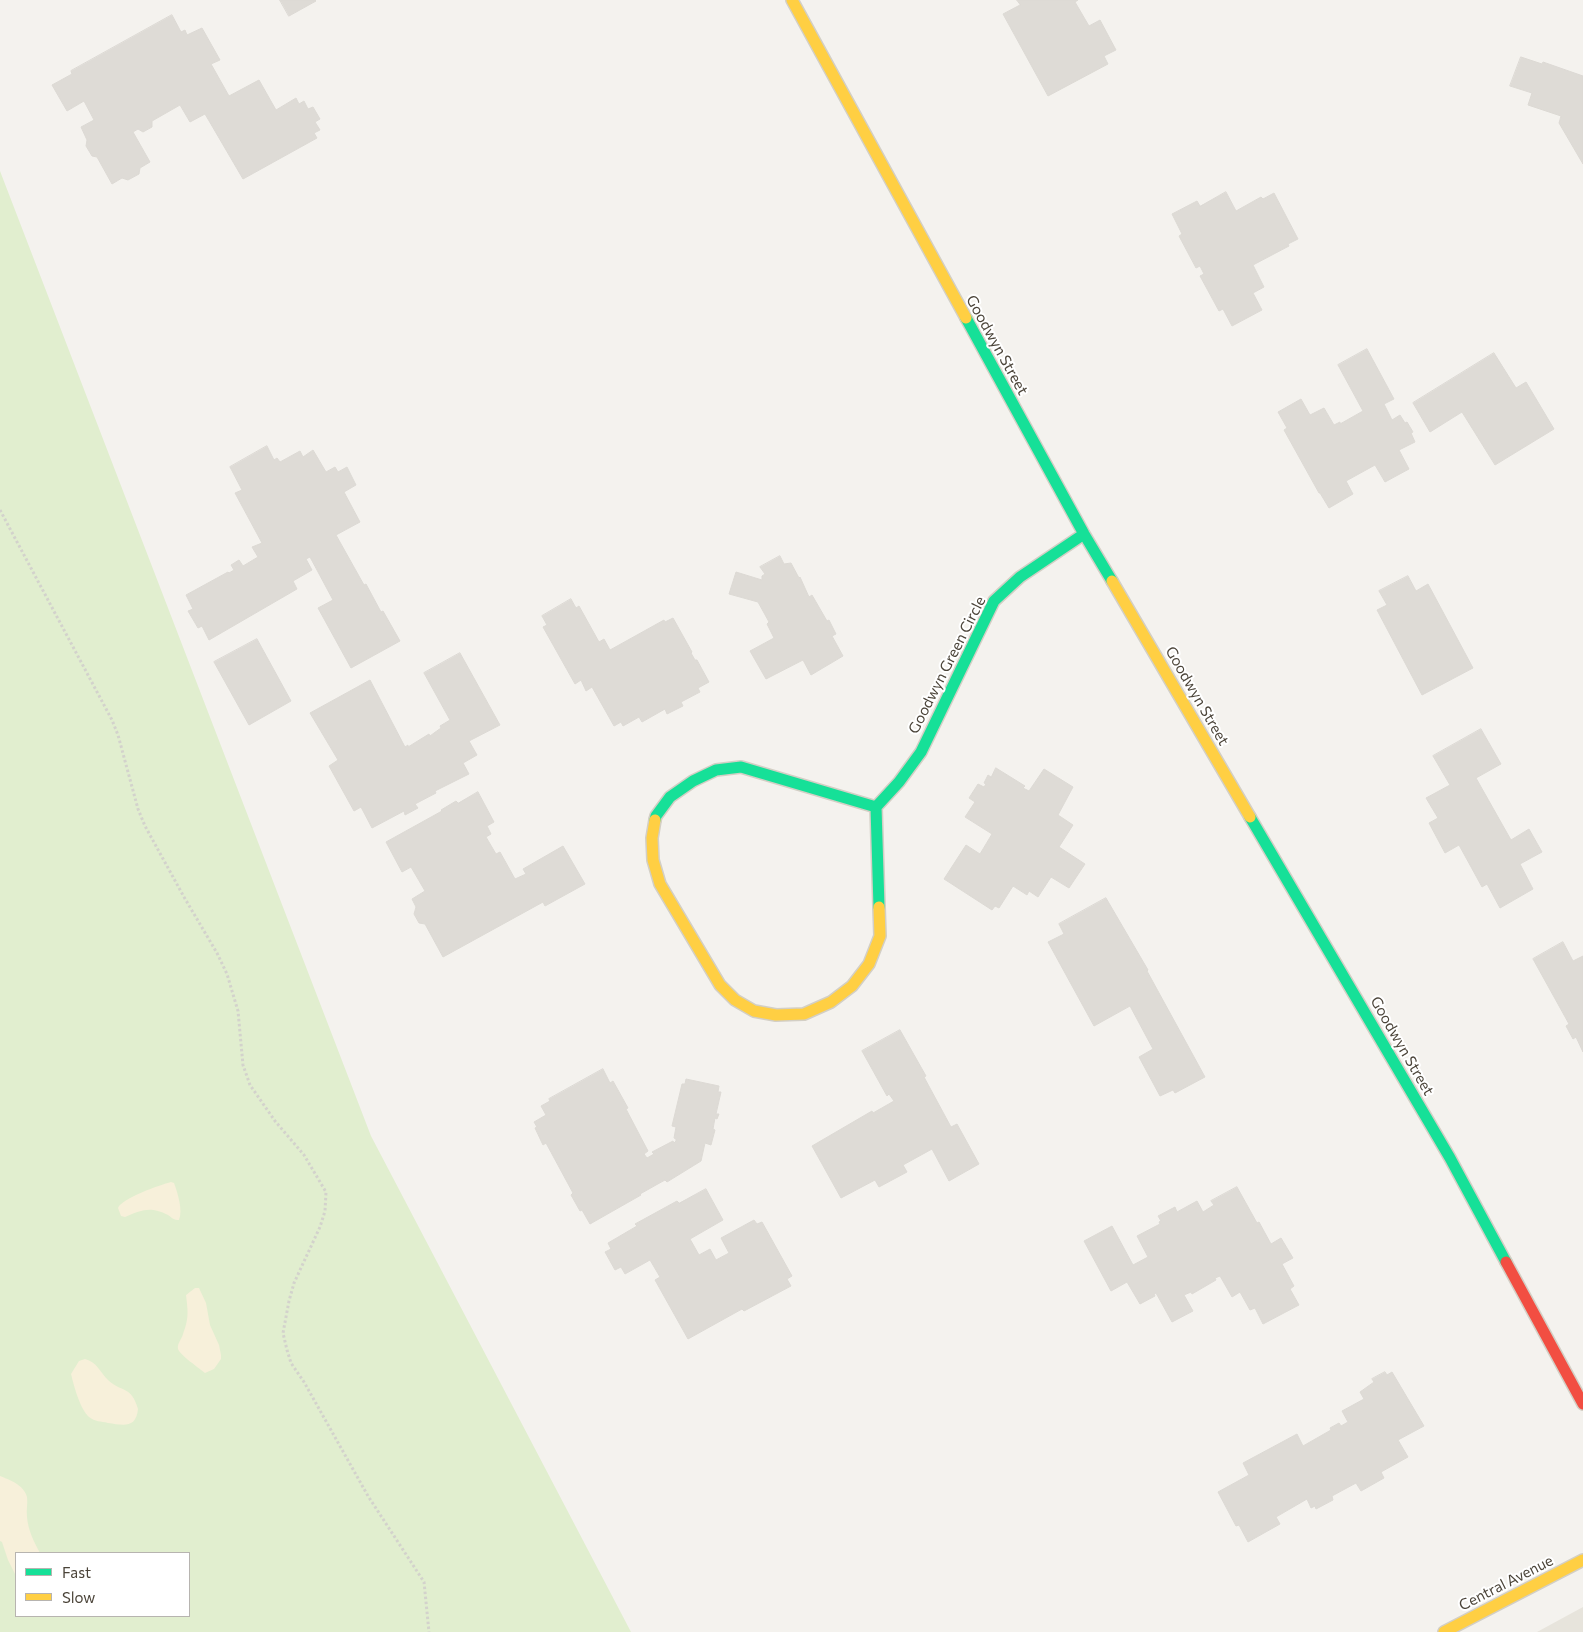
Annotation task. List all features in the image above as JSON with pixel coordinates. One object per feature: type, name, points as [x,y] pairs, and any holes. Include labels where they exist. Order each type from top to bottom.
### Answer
[{"type":"street","name":"Goodwyn Street","points":[[792,0],[1084,534],[1450,1158],[1583,1404]]},
{"type":"street","name":"Goodwyn Green Circle","points":[[876,807],[899,782],[921,752],[994,601],[1020,576],[1084,534]]},
{"type":"street","points":[[740,767],[876,807],[880,936],[869,964],[852,986],[831,1002],[804,1014],[776,1015],[754,1011],[735,1000],[720,985],[707,965],[660,884],[653,860],[652,838],[656,816],[670,797],[693,780],[716,770],[740,767]]},
{"type":"street","name":"Central Avenue","points":[[1444,1632],[1583,1560]]},
{"type":"path","points":[[0,510],[112,720],[118,735],[138,809],[145,826],[227,974],[238,1010],[243,1064],[250,1084],[275,1121],[304,1155],[326,1192],[320,1227],[294,1283],[289,1301],[284,1333],[287,1350],[292,1363],[368,1496],[424,1582],[429,1632]]},
{"type":"shaded area","points":[[1583,1607],[1583,1632],[1537,1632]]},
{"type":"green space","points":[[0,171],[371,1136],[631,1632],[0,1632]]},
{"type":"sand","points":[[171,1182],[174,1183],[180,1202],[179,1220],[162,1212],[151,1210],[141,1211],[125,1217],[121,1216],[118,1208],[126,1200]]},
{"type":"sand","points":[[195,1288],[199,1288],[206,1303],[210,1325],[219,1345],[221,1355],[221,1359],[214,1369],[205,1373],[179,1352],[178,1349],[187,1319],[186,1295]]},
{"type":"sand","points":[[85,1359],[95,1365],[113,1384],[126,1390],[132,1396],[138,1409],[135,1420],[132,1423],[124,1425],[91,1419],[83,1409],[71,1374],[79,1361]]},
{"type":"sand","points":[[0,1476],[23,1489],[27,1497],[29,1527],[40,1552],[15,1552],[15,1574],[0,1541]]},
{"type":"building","points":[[280,0],[315,0],[316,1],[289,16]]},
{"type":"building","points":[[1017,0],[1078,0],[1075,2],[1089,26],[1100,20],[1116,50],[1104,56],[1108,64],[1048,96],[1003,14],[1020,5]]},
{"type":"building","points":[[172,15],[181,32],[185,30],[187,35],[202,28],[220,60],[211,64],[229,96],[259,80],[276,110],[296,98],[299,104],[304,101],[308,109],[313,107],[320,119],[315,122],[320,130],[314,133],[317,138],[243,179],[205,114],[190,122],[180,105],[152,121],[152,127],[143,132],[138,129],[133,132],[150,162],[140,168],[139,174],[128,180],[122,178],[112,184],[97,157],[92,156],[86,146],[87,140],[81,127],[94,120],[84,101],[67,111],[52,85],[72,74],[71,71]]},
{"type":"building","points":[[1521,57],[1542,64],[1543,62],[1583,76],[1583,164],[1559,123],[1561,116],[1528,105],[1532,93],[1510,86]]},
{"type":"building","points":[[1226,192],[1236,211],[1261,197],[1263,199],[1274,193],[1298,239],[1288,244],[1289,246],[1253,265],[1264,287],[1253,293],[1262,310],[1232,326],[1223,309],[1219,311],[1200,276],[1204,274],[1200,266],[1196,268],[1179,236],[1182,234],[1172,214],[1197,201],[1200,206]]},
{"type":"building","points":[[1367,349],[1394,399],[1384,404],[1392,420],[1400,415],[1413,432],[1411,433],[1415,442],[1399,450],[1409,469],[1385,482],[1375,465],[1346,481],[1353,494],[1329,508],[1284,430],[1287,428],[1278,412],[1301,399],[1310,415],[1324,408],[1334,425],[1340,422],[1340,424],[1363,411],[1338,365]]},
{"type":"building","points":[[1494,353],[1516,388],[1526,382],[1554,429],[1495,465],[1462,412],[1430,432],[1413,403]]},
{"type":"building","points":[[267,446],[274,460],[277,458],[280,462],[300,451],[303,457],[313,450],[326,472],[335,467],[338,472],[347,467],[356,485],[344,492],[360,522],[336,535],[364,585],[366,584],[400,641],[351,668],[318,608],[333,600],[310,557],[306,559],[312,570],[293,581],[297,589],[209,640],[202,626],[198,628],[188,611],[193,609],[186,595],[234,570],[231,565],[239,560],[243,566],[258,557],[252,547],[262,543],[235,493],[242,490],[230,467]]},
{"type":"building","points":[[780,556],[784,564],[791,563],[809,597],[812,595],[827,621],[829,620],[836,634],[832,636],[843,656],[811,675],[803,660],[766,679],[750,651],[774,638],[767,624],[769,622],[758,602],[729,594],[736,572],[762,580],[762,576],[765,574],[760,567]]},
{"type":"building","points":[[1408,576],[1416,591],[1428,584],[1473,668],[1422,695],[1377,610],[1387,605],[1379,591]]},
{"type":"building","points":[[571,599],[576,608],[579,606],[599,642],[604,639],[610,650],[664,620],[665,622],[673,618],[709,682],[698,688],[700,692],[681,702],[683,706],[667,714],[665,709],[642,722],[639,717],[623,726],[621,722],[614,726],[592,687],[586,691],[581,680],[575,684],[543,627],[547,625],[542,616]]},
{"type":"building","points":[[257,639],[291,701],[249,725],[214,662]]},
{"type":"building","points":[[460,653],[500,725],[469,741],[477,755],[463,763],[469,774],[435,791],[436,793],[415,804],[418,808],[405,815],[404,811],[372,828],[361,807],[354,811],[329,766],[338,760],[310,713],[370,680],[405,747],[408,745],[408,747],[429,734],[430,736],[441,728],[440,726],[450,720],[424,673]]},
{"type":"building","points":[[1481,729],[1501,764],[1476,778],[1511,840],[1529,829],[1542,852],[1520,864],[1533,889],[1500,908],[1487,884],[1482,887],[1459,845],[1445,853],[1429,823],[1438,818],[1426,798],[1450,785],[1433,756]]},
{"type":"building","points":[[996,768],[1025,786],[1023,788],[1029,791],[1044,769],[1073,787],[1058,815],[1073,825],[1059,847],[1085,864],[1069,888],[1051,877],[1038,897],[1029,891],[1027,895],[1013,886],[999,908],[995,906],[992,910],[944,879],[966,845],[980,854],[992,834],[965,817],[975,802],[969,798],[978,784],[984,787],[988,775],[991,777]]},
{"type":"building","points":[[478,792],[494,822],[487,826],[491,834],[486,837],[496,854],[500,852],[515,879],[526,874],[523,869],[563,846],[585,884],[545,906],[543,902],[443,957],[425,924],[419,923],[414,914],[416,907],[412,899],[425,891],[411,867],[402,872],[386,842],[442,811],[456,801],[458,803]]},
{"type":"building","points":[[1106,898],[1148,970],[1205,1077],[1175,1093],[1173,1090],[1160,1096],[1139,1057],[1153,1049],[1130,1006],[1094,1026],[1048,942],[1064,934],[1059,924]]},
{"type":"building","points":[[1563,942],[1573,961],[1583,956],[1583,1052],[1576,1037],[1573,1039],[1566,1026],[1569,1024],[1533,959]]},
{"type":"building","points":[[900,1030],[926,1076],[924,1077],[951,1127],[957,1124],[979,1164],[949,1181],[932,1149],[903,1165],[907,1172],[879,1187],[875,1180],[841,1198],[812,1146],[872,1111],[873,1113],[894,1101],[889,1094],[887,1096],[862,1051]]},
{"type":"building","points":[[603,1069],[610,1083],[613,1081],[628,1108],[626,1109],[648,1151],[644,1154],[647,1158],[654,1154],[652,1152],[676,1141],[674,1138],[676,1127],[672,1126],[682,1084],[685,1084],[686,1079],[719,1086],[718,1092],[721,1092],[716,1114],[719,1114],[717,1119],[715,1118],[713,1129],[715,1130],[711,1145],[705,1143],[701,1161],[590,1224],[571,1195],[573,1193],[546,1143],[543,1145],[534,1122],[546,1115],[541,1106],[550,1101],[549,1099]]},
{"type":"building","points":[[1237,1187],[1271,1244],[1281,1238],[1293,1258],[1282,1264],[1294,1286],[1290,1289],[1299,1305],[1263,1324],[1255,1308],[1250,1310],[1240,1292],[1232,1297],[1220,1276],[1192,1294],[1191,1292],[1184,1295],[1193,1311],[1172,1322],[1156,1293],[1154,1294],[1155,1296],[1140,1304],[1127,1282],[1111,1291],[1084,1241],[1112,1226],[1133,1265],[1148,1257],[1137,1236],[1160,1224],[1159,1222],[1161,1221],[1158,1216],[1175,1207],[1177,1212],[1197,1201],[1203,1212],[1214,1205],[1211,1201]]},
{"type":"building","points":[[706,1189],[723,1220],[690,1239],[699,1255],[710,1249],[716,1260],[729,1253],[721,1238],[754,1220],[757,1224],[762,1222],[792,1276],[787,1279],[791,1286],[744,1311],[742,1309],[688,1339],[655,1280],[660,1277],[650,1260],[625,1274],[621,1267],[615,1270],[605,1252],[611,1249],[608,1243],[637,1226],[635,1224],[677,1201],[679,1203]]},
{"type":"building","points":[[1385,1372],[1387,1375],[1392,1372],[1424,1426],[1398,1440],[1408,1457],[1381,1472],[1384,1478],[1361,1491],[1356,1483],[1332,1496],[1333,1500],[1316,1509],[1315,1506],[1311,1508],[1307,1499],[1276,1517],[1280,1524],[1248,1542],[1239,1525],[1236,1526],[1218,1492],[1249,1475],[1243,1463],[1297,1434],[1303,1446],[1331,1430],[1330,1428],[1339,1423],[1341,1426],[1348,1422],[1342,1411],[1364,1399],[1360,1392],[1374,1382],[1372,1379]]},
{"type":"traffic: fast","points":[[966,318],[1084,534],[1112,581]]},
{"type":"traffic: fast","points":[[879,907],[876,807],[899,782],[921,752],[994,601],[1020,577],[1084,534]]},
{"type":"traffic: fast","points":[[655,820],[670,797],[693,781],[716,770],[741,767],[876,807]]},
{"type":"traffic: fast","points":[[1250,817],[1450,1158],[1506,1262]]},
{"type":"traffic: slow","points":[[792,0],[966,318]]},
{"type":"traffic: slow","points":[[1112,581],[1250,817]]},
{"type":"traffic: slow","points":[[655,820],[652,838],[653,860],[660,884],[720,985],[735,1000],[754,1011],[776,1015],[804,1014],[831,1002],[852,986],[869,964],[880,936],[879,907]]},
{"type":"traffic: slow","points":[[1444,1632],[1583,1560]]},
{"type":"traffic: jam","points":[[1506,1262],[1583,1404]]}]
